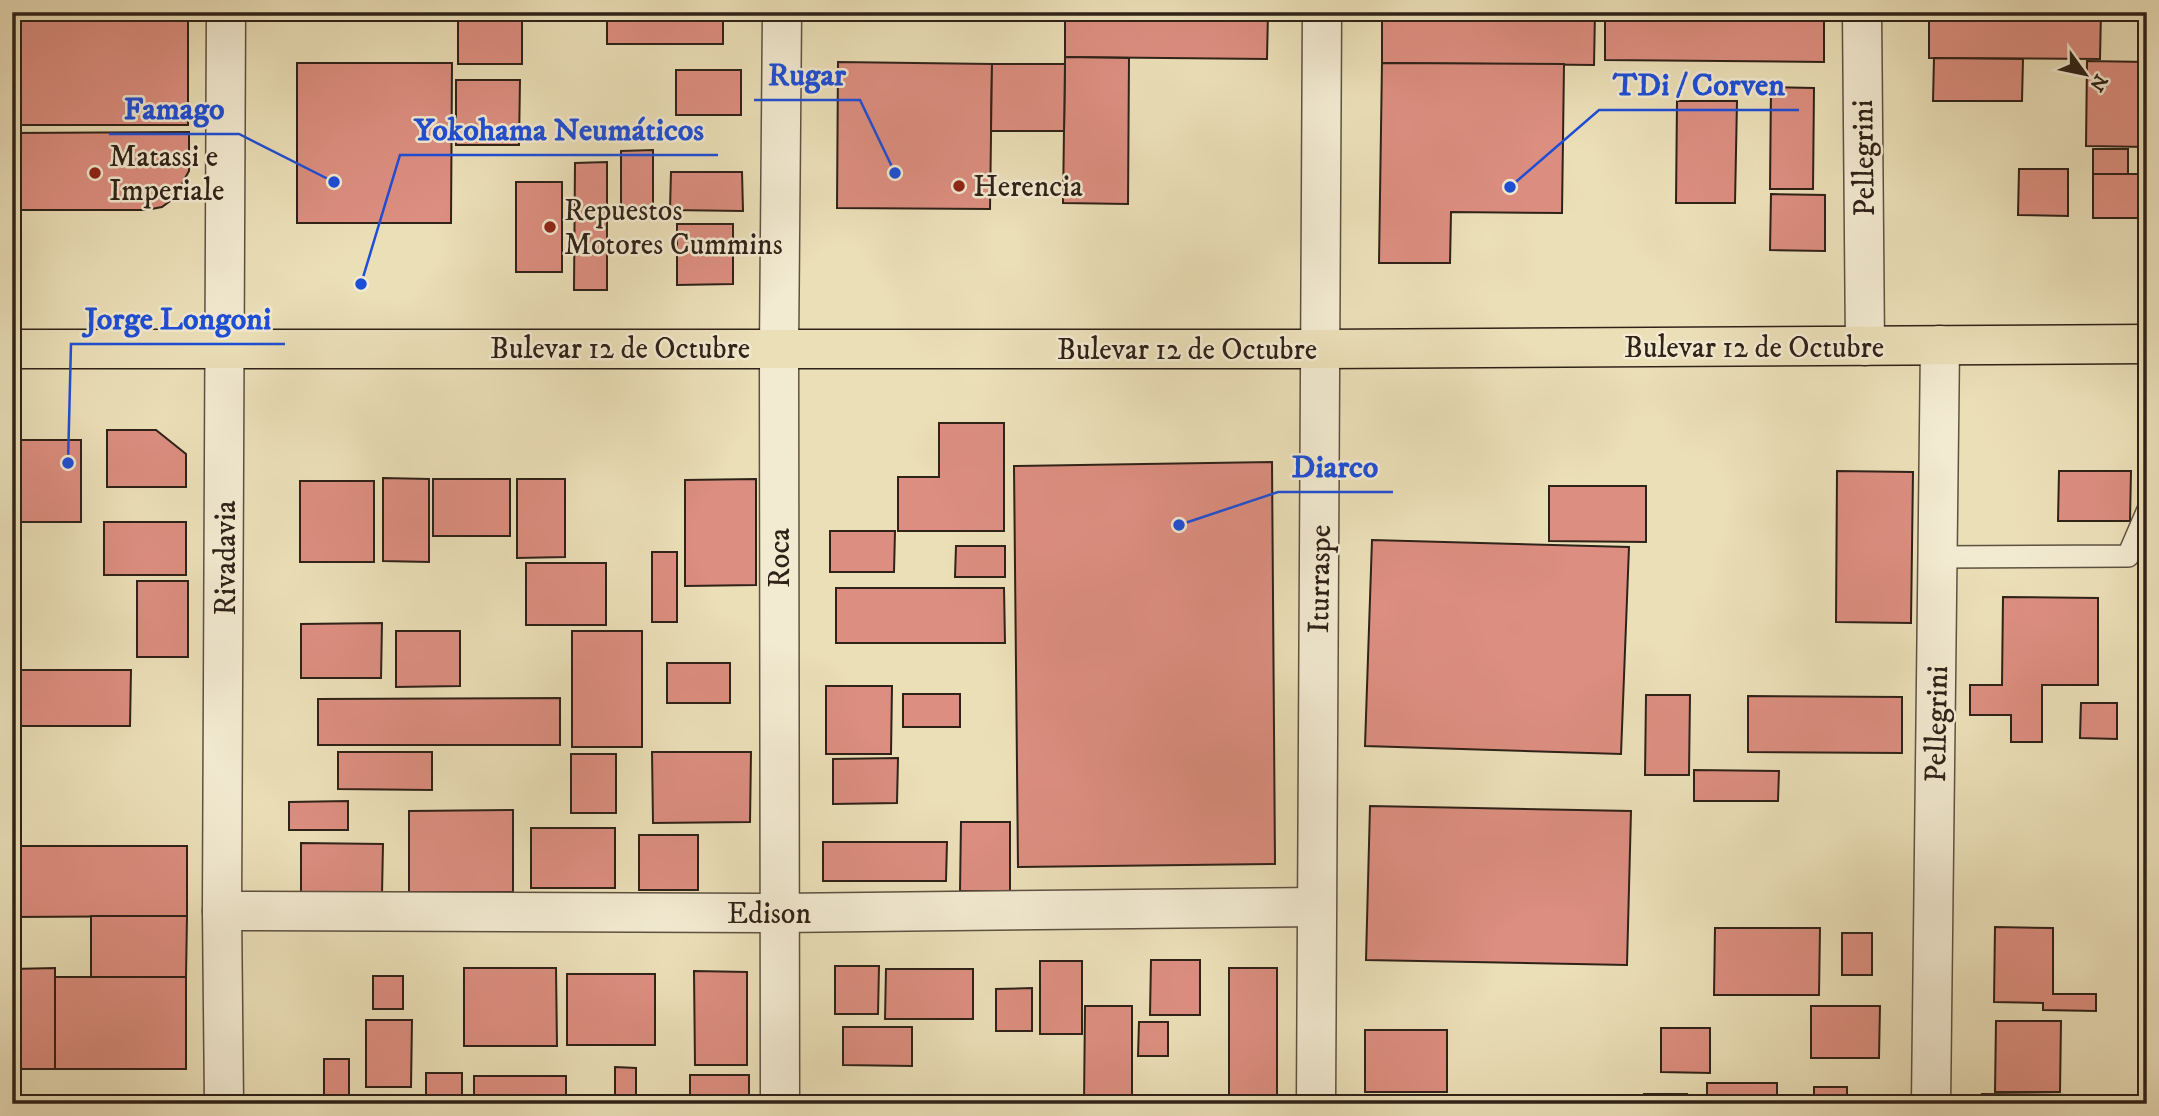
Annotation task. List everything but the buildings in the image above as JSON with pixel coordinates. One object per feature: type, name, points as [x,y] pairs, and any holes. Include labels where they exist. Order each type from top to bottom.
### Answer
[{"type":"highway","name":"Bulevar 12 de Octubre","points":[[12,349],[1322,349],[2147,344]]},
{"type":"street","name":"Rivadavia","points":[[224,1104],[222,911],[226,12]]},
{"type":"street","name":"Roca","points":[[780,1104],[779,348],[782,12]]},
{"type":"street","name":"Iturraspe","points":[[1316,1104],[1322,12]]},
{"type":"street","name":"Pellegrini","points":[[1861,12],[1865,346]]},
{"type":"street","name":"Pellegrini","points":[[1931,1104],[1940,345]]},
{"type":"street","name":"Edison","points":[[222,911],[780,914],[1316,907]]},
{"type":"lane","points":[[1938,557],[2128,556],[2147,512]]},
{"type":"place","name":"Matassi e Imperiale","points":[[95,173]]},
{"type":"place","name":"Rugar","points":[[895,173]]},
{"type":"place","name":"Famago","points":[[334,182]]},
{"type":"place","name":"Herencia","points":[[959,186]]},
{"type":"place","name":"TDi / Corven","points":[[1510,187]]},
{"type":"place","name":"Repuestos Motores Cummins","points":[[550,227]]},
{"type":"place","name":"Yokohama Neumáticos","points":[[361,284]]},
{"type":"place","name":"Jorge Longoni","points":[[68,463]]},
{"type":"place","name":"Diarco","points":[[1179,525]]}]
